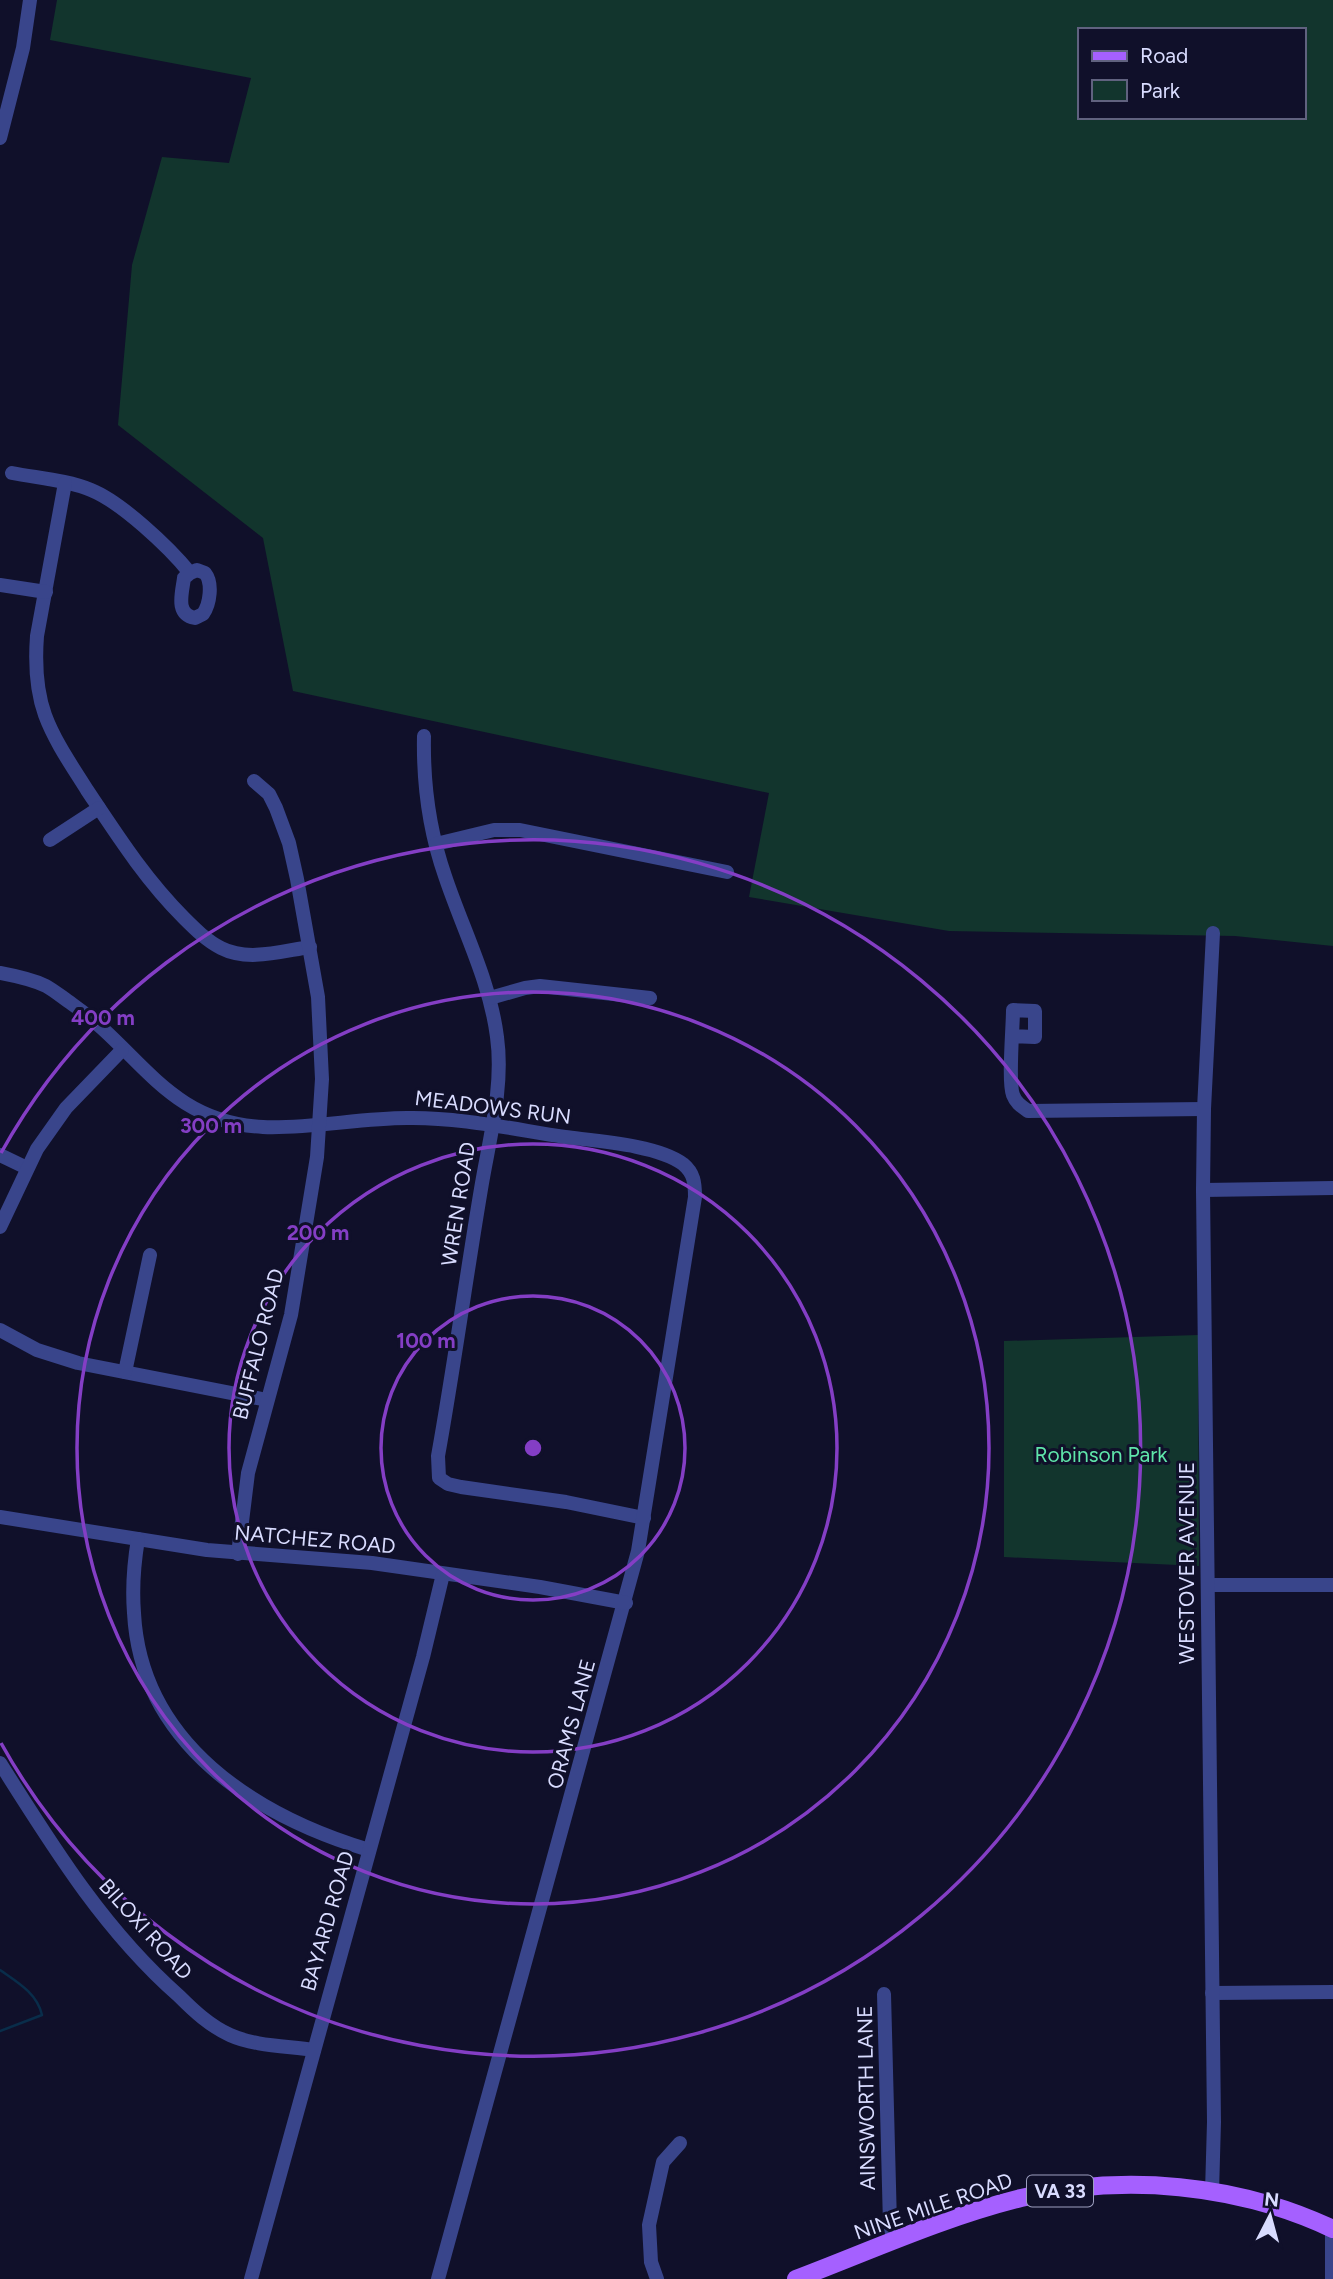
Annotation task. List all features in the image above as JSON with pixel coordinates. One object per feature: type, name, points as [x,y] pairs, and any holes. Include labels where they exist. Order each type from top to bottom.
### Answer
[{"type":"main road","name":"NINE MILE ROAD","points":[[796,2279],[958,2217],[1036,2195],[1108,2186],[1174,2187],[1212,2192],[1266,2204],[1310,2218],[1332,2229]]},
{"type":"street","points":[[1,130],[23,47],[30,0]]},
{"type":"street","points":[[12,473],[89,489],[110,500],[176,556],[190,573]]},
{"type":"street","points":[[65,483],[36,657],[39,695],[50,727],[99,808],[147,878],[165,900],[207,939],[221,948],[245,955],[310,947]]},
{"type":"street","points":[[0,585],[46,592]]},
{"type":"street","name":"WREN ROAD","points":[[424,736],[426,800],[444,875],[490,998],[498,1042],[499,1069],[438,1456],[439,1478],[448,1484],[461,1487],[566,1502],[644,1518]]},
{"type":"street","name":"BUFFALO ROAD","points":[[238,1554],[248,1473],[290,1315],[317,1157],[322,1079],[321,1031],[310,947],[289,844],[269,794],[254,781]]},
{"type":"street","points":[[50,840],[99,808]]},
{"type":"street","points":[[436,844],[494,830],[520,830],[727,872]]},
{"type":"street","name":"WESTOVER AVENUE","points":[[1212,2192],[1214,2122],[1203,1190],[1204,1109],[1213,933]]},
{"type":"street","name":"MEADOWS RUN","points":[[0,973],[21,976],[48,987],[87,1015],[167,1092],[208,1115],[235,1123],[259,1127],[404,1117],[433,1118],[633,1147],[676,1160],[689,1171]]},
{"type":"street","points":[[490,998],[540,986],[650,998]]},
{"type":"street","points":[[1013,1036],[1012,1093],[1019,1105],[1028,1111],[1204,1109]]},
{"type":"street","points":[[0,1227],[27,1168],[66,1108],[122,1050]]},
{"type":"street","points":[[0,1155],[27,1168]]},
{"type":"street","name":"ORAMS LANE","points":[[438,2279],[626,1603],[644,1518],[695,1197],[695,1184],[689,1171]]},
{"type":"street","points":[[1203,1190],[1333,1188]]},
{"type":"street","points":[[125,1372],[150,1255]]},
{"type":"street","points":[[0,1330],[37,1350],[78,1363],[267,1400]]},
{"type":"street","name":"NATCHEZ ROAD","points":[[0,1517],[238,1554],[334,1559],[540,1587],[626,1603]]},
{"type":"street","points":[[138,1539],[133,1591],[136,1635],[148,1675],[178,1732],[217,1774],[246,1795],[311,1829],[369,1850]]},
{"type":"street","name":"BAYARD ROAD","points":[[251,2279],[423,1657],[443,1574]]},
{"type":"street","points":[[1208,1585],[1333,1585]]},
{"type":"street","name":"BILOXI ROAD","points":[[0,1763],[97,1910],[147,1967],[181,1998],[214,2026],[239,2039],[314,2049]]},
{"type":"street","points":[[1212,1993],[1333,1992]]},
{"type":"street","name":"AINSWORTH LANE","points":[[884,1994],[888,2183],[890,2224],[894,2242]]},
{"type":"street","points":[[657,2279],[651,2262],[649,2225],[663,2162],[680,2143]]},
{"type":"street","points":[[1332,2229],[1332,2279]]},
{"type":"green space","points":[[57,0],[1333,0],[1333,946],[1235,936],[949,931],[749,897],[769,793],[293,691],[263,538],[118,425],[132,265],[162,157],[229,163],[251,78],[50,40]]},
{"type":"green space","name":"Robinson Park","points":[[1198,1335],[1199,1566],[1004,1557],[1004,1341]]},
{"type":"waterway","points":[[0,1970],[31,1994],[42,2015],[0,2031]]}]
